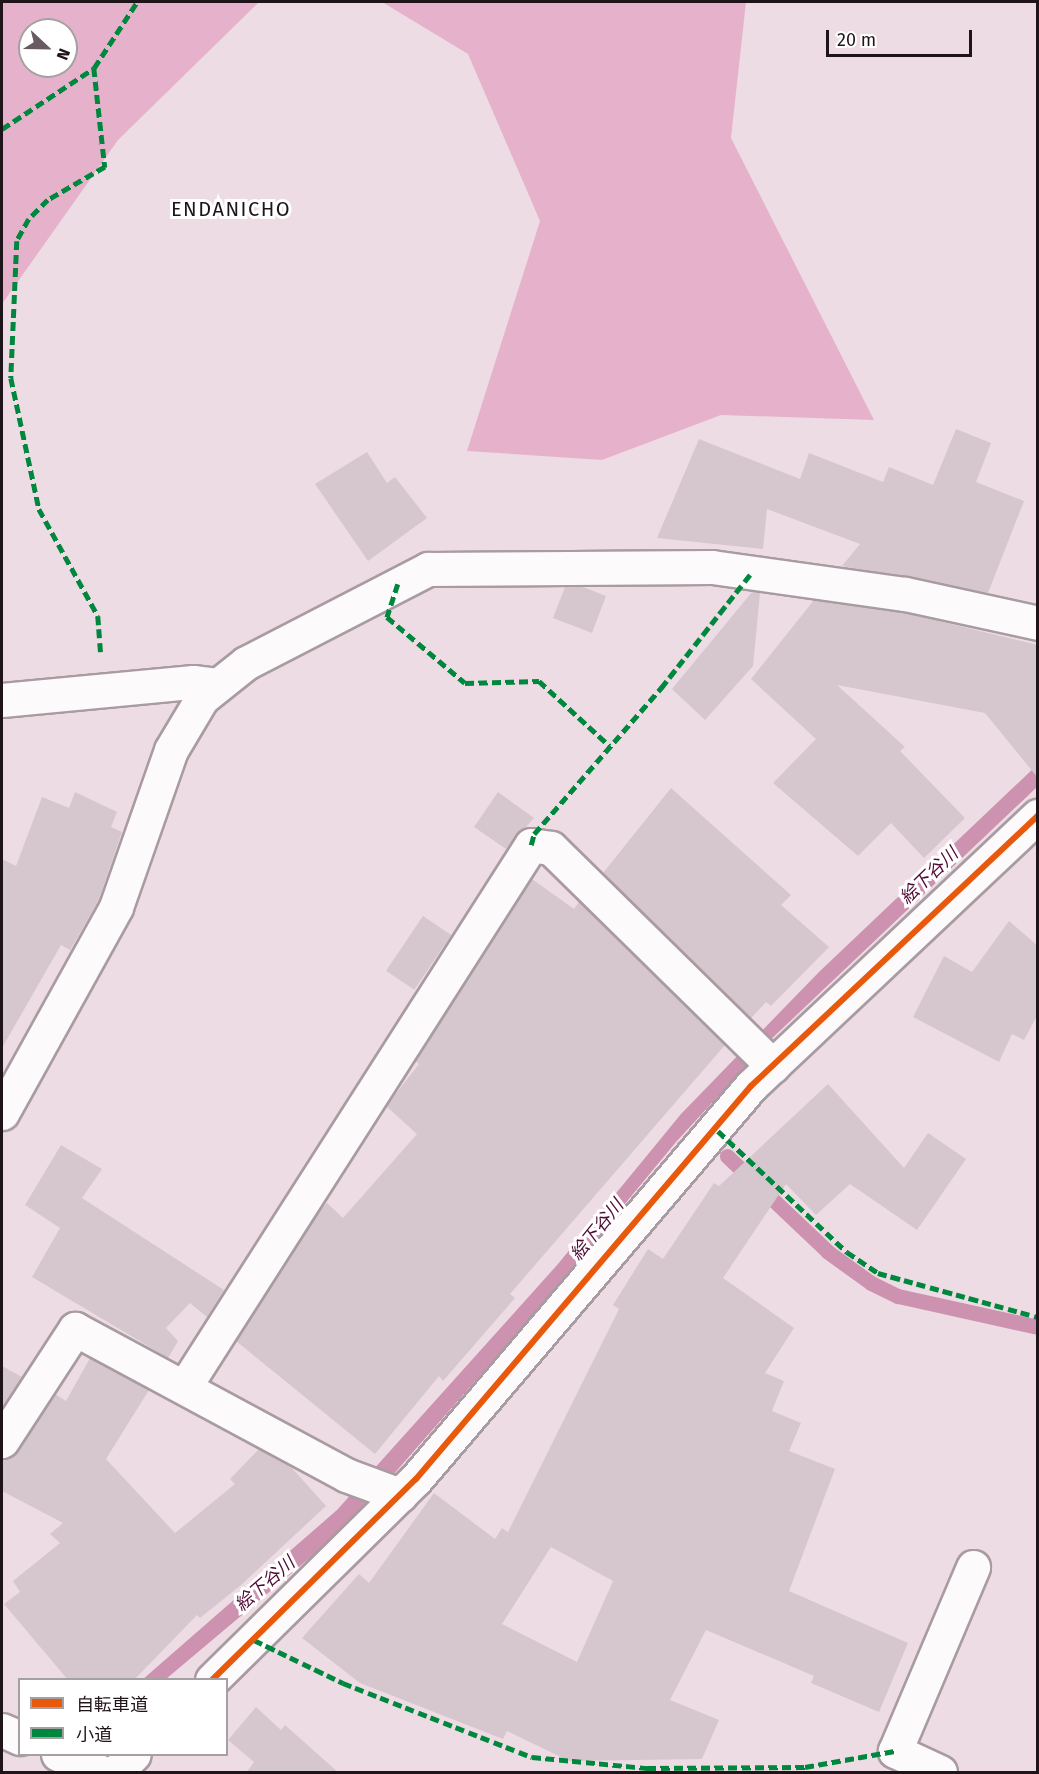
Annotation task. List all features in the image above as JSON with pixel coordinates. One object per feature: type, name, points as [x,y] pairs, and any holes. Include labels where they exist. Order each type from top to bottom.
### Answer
[{"type":"street","points":[[2,1113],[116,906],[171,750],[202,698],[246,663],[428,569],[712,567],[905,594],[1038,623]]},
{"type":"street","points":[[2,699],[194,682],[218,685]]},
{"type":"street","points":[[214,1678],[400,1495],[773,1065],[1038,816]]},
{"type":"street","points":[[185,1386],[531,845],[551,848],[773,1065]]},
{"type":"street","points":[[2,1441],[75,1329],[185,1386],[346,1475],[400,1495]]},
{"type":"street","points":[[940,1773],[895,1751],[973,1567]]},
{"type":"street","points":[[2,1731],[18,1737]]},
{"type":"street","points":[[60,1756],[101,1773]]},
{"type":"street","points":[[116,1773],[133,1756]]},
{"type":"shaded area","points":[[2,2],[259,2],[118,140],[2,304]]},
{"type":"shaded area","points":[[382,2],[746,2],[731,138],[874,420],[721,415],[602,460],[467,451],[540,221],[468,54]]},
{"type":"water","name":"絵下谷川","points":[[1037,765],[1037,787],[766,1044],[676,1142],[533,1315],[350,1524],[167,1678],[144,1678],[337,1510],[558,1264],[681,1114],[819,972]]},
{"type":"building","points":[[956,429],[991,443],[976,482],[1024,501],[988,593],[842,566],[860,544],[767,509],[763,549],[657,538],[699,439],[800,479],[809,453],[883,482],[889,467],[933,485]]},
{"type":"building","points":[[367,452],[387,483],[395,477],[427,518],[368,561],[315,484]]},
{"type":"building","points":[[565,587],[583,587],[606,596],[592,633],[553,618]]},
{"type":"building","points":[[752,592],[760,593],[753,666],[705,720],[672,689]]},
{"type":"building","points":[[814,600],[902,612],[1038,645],[1038,778],[985,713],[837,685],[905,747],[900,751],[965,818],[924,858],[891,823],[858,856],[773,783],[816,739],[751,679]]},
{"type":"building","points":[[671,788],[791,895],[781,905],[829,947],[771,1006],[766,1002],[751,1018],[603,873]]},
{"type":"building","points":[[75,792],[117,812],[111,827],[122,832],[99,899],[70,950],[61,945],[2,1048],[2,859],[16,866],[42,797],[69,808]]},
{"type":"building","points":[[498,792],[534,818],[506,849],[474,827]]},
{"type":"building","points":[[532,879],[574,909],[579,902],[725,1045],[510,1294],[515,1298],[443,1381],[439,1376],[375,1454],[236,1341],[317,1214],[327,1203],[343,1218],[417,1134],[386,1106],[419,1064],[415,1061]]},
{"type":"building","points":[[423,916],[451,935],[414,990],[386,971]]},
{"type":"building","points":[[1009,921],[1038,946],[1038,1014],[1024,1040],[1012,1034],[999,1062],[913,1017],[944,956],[972,972]]},
{"type":"building","points":[[828,1084],[904,1168],[928,1133],[966,1159],[917,1230],[850,1184],[816,1215],[786,1184],[723,1278],[794,1328],[765,1373],[784,1381],[772,1411],[801,1423],[789,1451],[835,1469],[789,1591],[908,1643],[879,1712],[811,1683],[814,1676],[706,1630],[670,1700],[719,1720],[702,1759],[569,1761],[507,1731],[503,1739],[360,1683],[302,1638],[359,1574],[369,1583],[434,1493],[495,1539],[502,1528],[508,1532],[619,1309],[613,1305],[648,1249],[663,1259],[714,1183],[719,1186]],"holes":[[[551,1547],[613,1581],[577,1662],[502,1624]]]},
{"type":"building","points":[[61,1145],[102,1169],[82,1198],[224,1290],[207,1317],[190,1303],[166,1328],[178,1341],[168,1358],[32,1277],[60,1228],[25,1205]]},
{"type":"building","points":[[90,1358],[149,1390],[106,1459],[175,1533],[235,1484],[230,1479],[259,1449],[291,1467],[326,1506],[241,1585],[200,1618],[197,1615],[136,1678],[66,1678],[4,1604],[20,1592],[13,1581],[60,1543],[50,1534],[63,1523],[2,1491],[2,1460],[18,1451],[55,1394],[66,1401]]},
{"type":"building","points":[[2,1366],[22,1377],[2,1407]]},
{"type":"building","points":[[256,1707],[281,1730],[285,1725],[339,1773],[246,1773],[254,1762],[228,1740]]},
{"type":"waterway","points":[[727,1156],[828,1252],[871,1283],[898,1296],[1038,1327]]},
{"type":"marked path","points":[[2,129],[94,68],[137,2]]},
{"type":"marked path","points":[[94,68],[105,167],[48,200],[29,219],[17,241],[11,378],[39,509],[98,616],[101,656]]},
{"type":"marked path","points":[[531,845],[534,834],[661,688],[752,572]]},
{"type":"marked path","points":[[398,584],[387,617],[465,683],[539,681],[610,746]]},
{"type":"marked path","points":[[718,1131],[847,1252],[878,1273],[1038,1317]]},
{"type":"marked path","points":[[254,1640],[343,1683],[532,1757],[647,1768],[805,1767],[895,1751]]},
{"type":"cycle path","points":[[214,1678],[416,1479],[751,1086],[1038,816]]},
{"type":"district","name":"ENDANICHO","points":[[231,209]]}]
